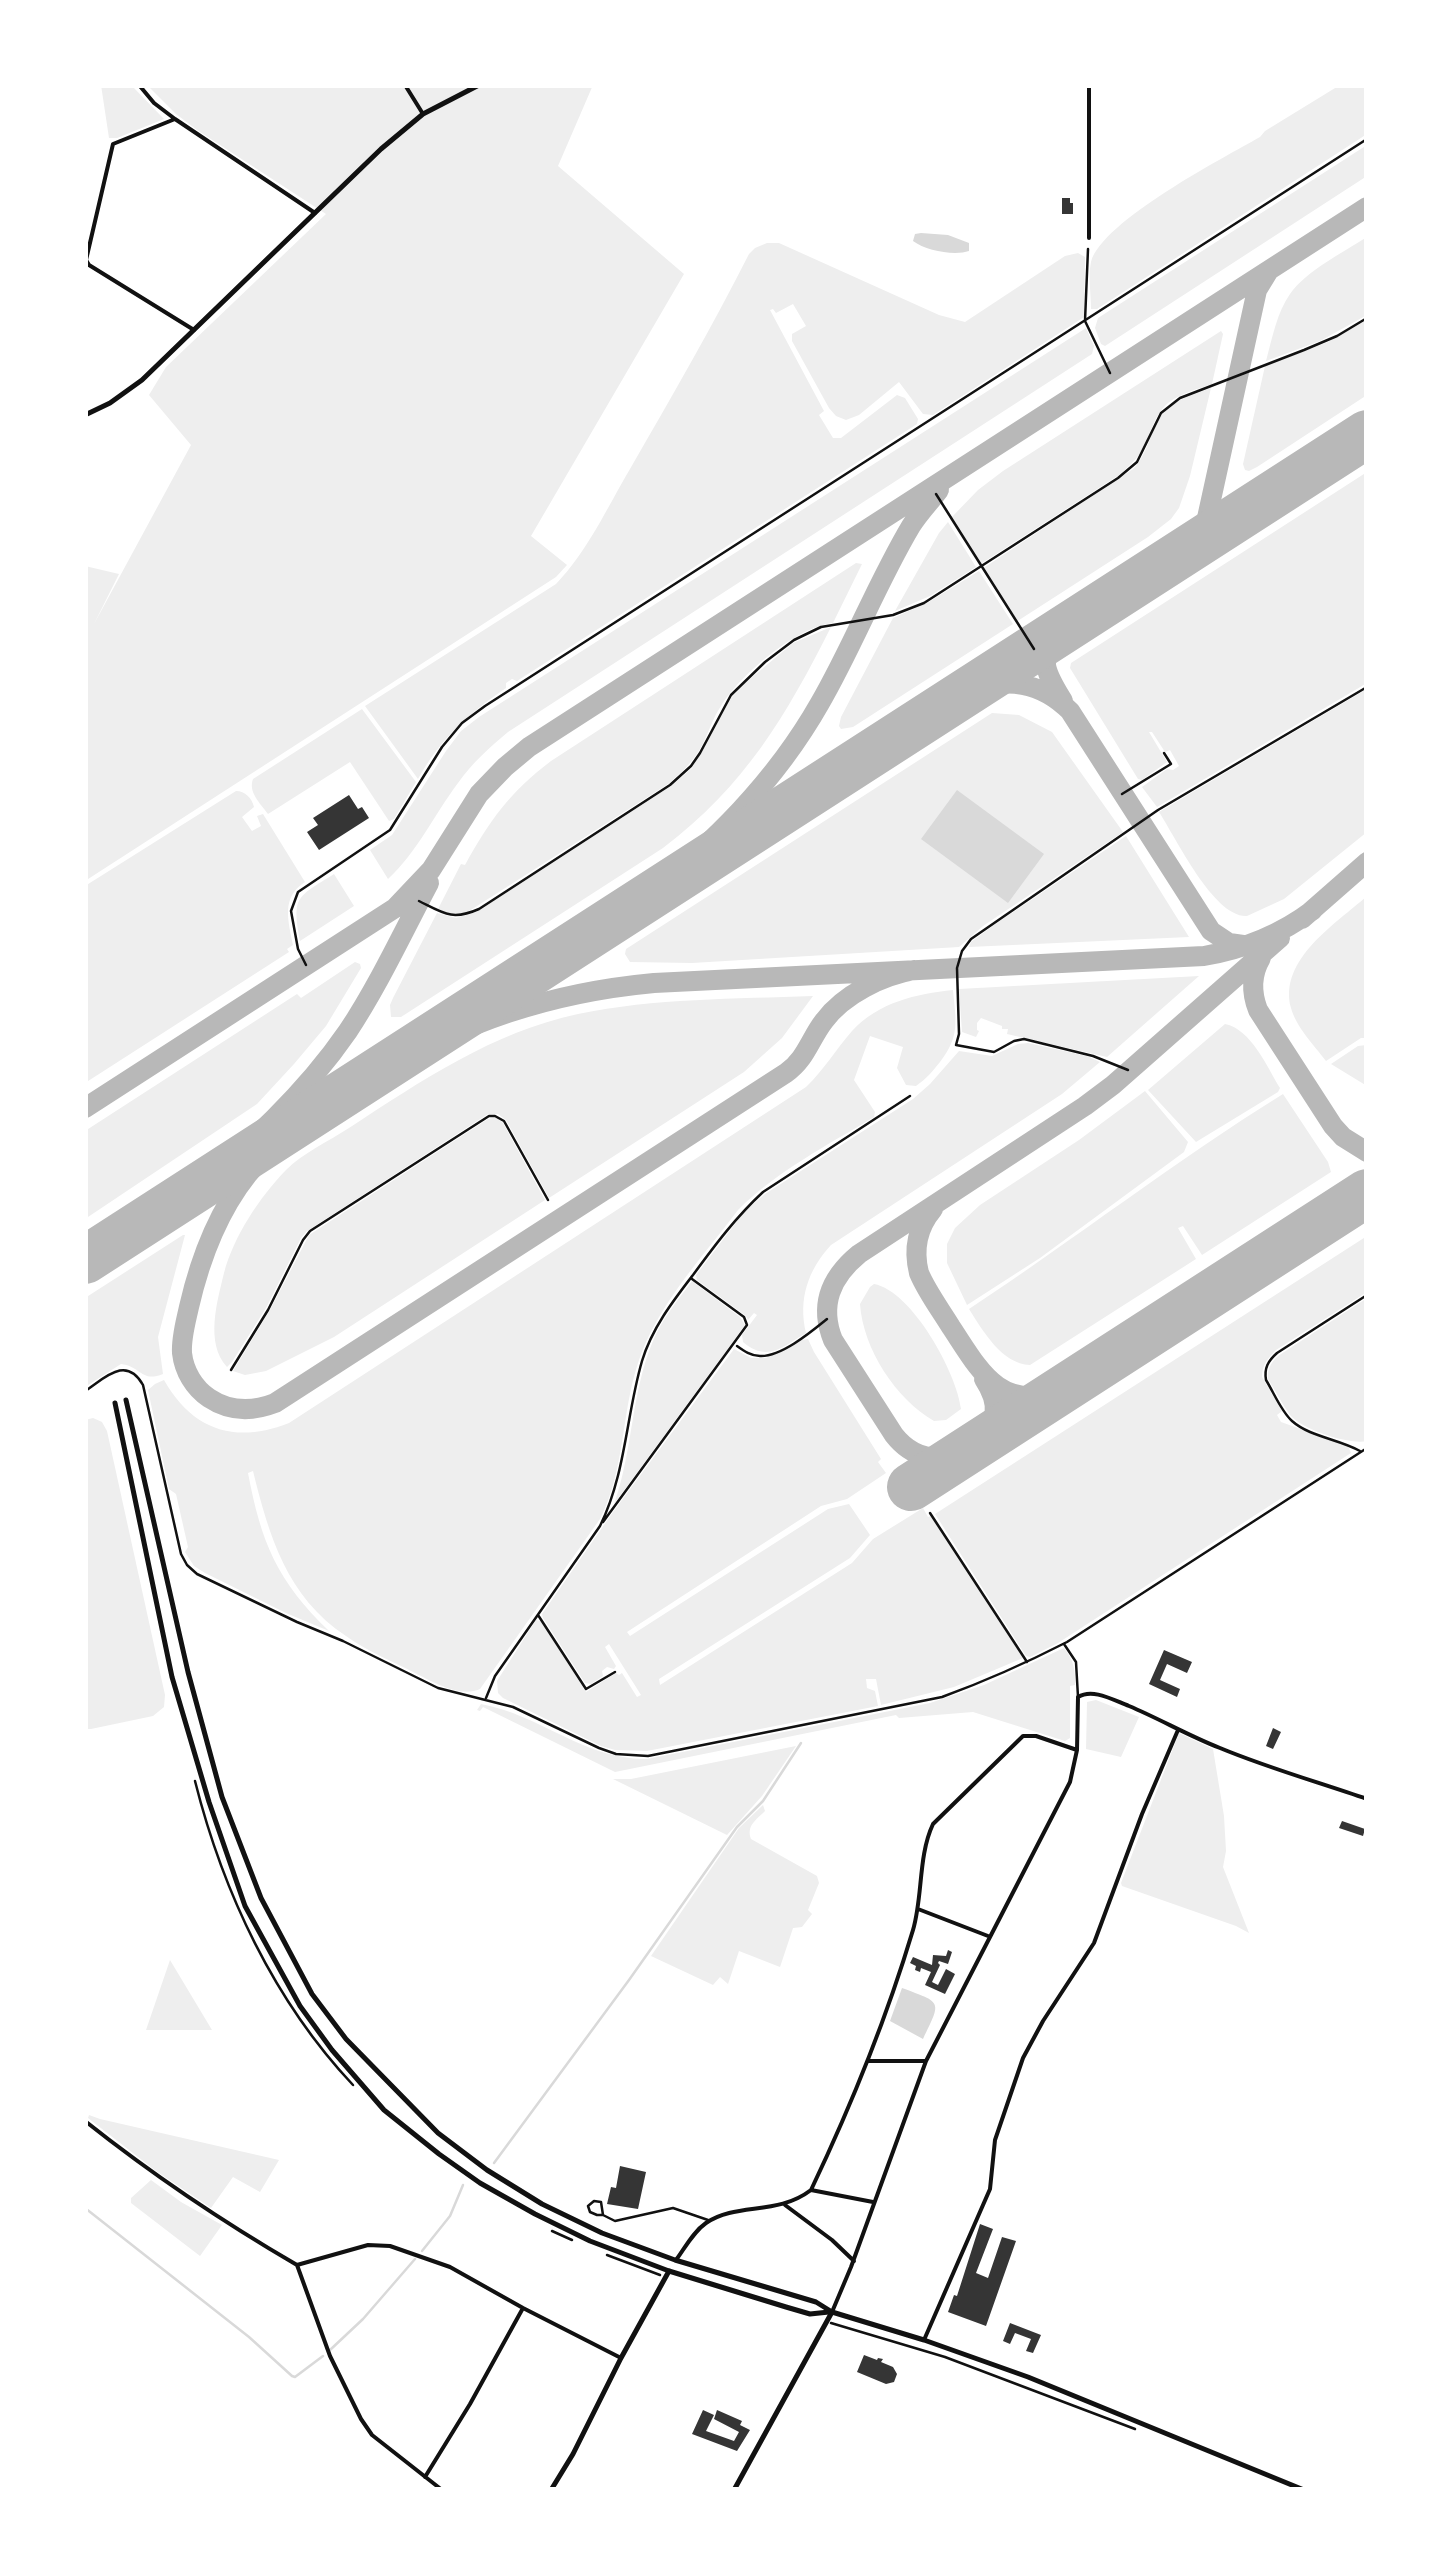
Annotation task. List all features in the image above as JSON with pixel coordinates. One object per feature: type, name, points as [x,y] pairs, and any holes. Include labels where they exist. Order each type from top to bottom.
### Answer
[{"type":"main road","points":[[85,415],[110,404],[142,380],[423,114],[479,85]]},
{"type":"main road","points":[[126,1400],[188,1672],[222,1796],[261,1898],[312,1994],[346,2039],[438,2133],[488,2170],[584,2225],[676,2260],[816,2302],[832,2312],[1028,2376],[1304,2490]]},
{"type":"main road","points":[[115,1403],[172,1677],[209,1802],[242,1899],[300,2006],[332,2050],[384,2110],[439,2154],[549,2220],[668,2274],[810,2314],[832,2312]]},
{"type":"main road","points":[[551,2490],[668,2274]]},
{"type":"main road","points":[[734,2490],[832,2312]]},
{"type":"street","points":[[140,85],[154,103],[315,213]]},
{"type":"street","points":[[405,85],[423,114]]},
{"type":"street","points":[[1089,85],[1089,238]]},
{"type":"street","points":[[176,119],[113,144],[86,260],[194,330]]},
{"type":"street","points":[[832,2312],[926,2061],[1070,1782],[1078,1750],[1078,1697],[1097,1694],[1239,1756],[1367,1799]]},
{"type":"street","points":[[924,2340],[990,2188],[995,2140],[1024,2056],[1094,1943],[1178,1729]]},
{"type":"street","points":[[676,2260],[709,2221],[744,2210],[784,2205],[810,2190],[868,2061],[918,1909],[933,1824],[1024,1736],[1036,1736],[1078,1750]]},
{"type":"street","points":[[918,1909],[990,1937]]},
{"type":"street","points":[[868,2061],[926,2061]]},
{"type":"street","points":[[85,2121],[156,2176],[238,2231],[298,2265],[330,2356],[361,2418],[372,2435],[442,2490]]},
{"type":"street","points":[[810,2190],[874,2202]]},
{"type":"street","points":[[784,2205],[854,2261]]},
{"type":"street","points":[[298,2265],[368,2245],[390,2246],[450,2267],[622,2358]]},
{"type":"street","points":[[425,2477],[523,2308]]},
{"type":"lane","points":[[306,965],[298,948],[291,911],[298,892],[390,830],[442,747],[462,723],[1367,138]]},
{"type":"lane","points":[[1088,249],[1085,321],[1110,374]]},
{"type":"lane","points":[[419,902],[453,916],[478,909],[670,785],[700,754],[731,695],[794,640],[821,628],[908,610],[1128,470],[1144,451],[1156,421],[1180,398],[1338,336],[1367,318]]},
{"type":"lane","points":[[936,494],[1034,649]]},
{"type":"lane","points":[[1128,1070],[1093,1056],[1024,1040],[994,1052],[956,1044],[957,968],[962,951],[971,939],[1158,810],[1367,687]]},
{"type":"lane","points":[[1122,794],[1171,764],[1164,754]]},
{"type":"lane","points":[[600,1526],[618,1480],[644,1353],[691,1278],[733,1222],[763,1192],[910,1096]]},
{"type":"lane","points":[[231,1370],[310,1231],[489,1116],[504,1121],[548,1200]]},
{"type":"lane","points":[[485,1700],[495,1676],[538,1614],[747,1325],[744,1317],[691,1278]]},
{"type":"lane","points":[[1362,1451],[1302,1429],[1289,1419],[1266,1380],[1268,1361],[1276,1353],[1367,1295]]},
{"type":"lane","points":[[734,1344],[752,1356],[771,1355],[827,1319]]},
{"type":"lane","points":[[85,1390],[117,1370],[138,1376],[181,1554],[197,1574],[438,1688],[513,1707],[616,1754],[648,1756],[942,1697],[1028,1663],[1367,1448]]},
{"type":"lane","points":[[930,1512],[1028,1663]]},
{"type":"lane","points":[[538,1614],[586,1689],[615,1672]]},
{"type":"lane","points":[[1063,1644],[1076,1662],[1078,1697]]},
{"type":"lane","points":[[603,2215],[615,2221],[672,2208],[709,2221]]},
{"type":"path","points":[[192,1769],[214,1847],[250,1933],[282,1993],[311,2036],[361,2094]]},
{"type":"path","points":[[546,2227],[573,2241]]},
{"type":"path","points":[[602,2254],[668,2274]]},
{"type":"path","points":[[827,2322],[945,2357],[1138,2430]]},
{"type":"shaded area","points":[[101,85],[133,87],[164,119],[109,138]]},
{"type":"shaded area","points":[[147,85],[593,85],[558,166],[684,274],[531,536],[567,565],[556,577],[85,881],[85,566],[119,574],[94,624],[191,445],[149,395],[166,367],[326,214],[197,130]]},
{"type":"shaded area","points":[[1340,85],[1367,85],[1367,134],[1097,309],[1091,309],[1091,262],[1117,228],[1166,192]]},
{"type":"shaded area","points":[[1367,145],[1367,176],[1105,346],[1101,344],[1095,328],[1098,318]]},
{"type":"shaded area","points":[[915,234],[948,235],[969,243],[969,251],[949,253],[925,247],[913,241]]},
{"type":"shaded area","points":[[1367,237],[1367,315],[1320,341],[1266,361],[1278,317],[1290,294],[1315,270]]},
{"type":"shaded area","points":[[767,243],[779,243],[939,315],[965,322],[1065,256],[1078,253],[1085,257],[1084,317],[933,415],[923,414],[899,382],[859,415],[846,420],[829,408],[792,341],[792,334],[806,326],[793,304],[776,313],[770,310],[824,411],[819,415],[833,438],[841,438],[897,395],[905,398],[918,419],[917,424],[517,681],[506,683],[506,688],[446,739],[418,779],[365,706],[556,584],[605,514],[749,254]]},
{"type":"shaded area","points":[[1367,320],[1367,395],[1257,467],[1245,470],[1243,464],[1265,366],[1328,342]]},
{"type":"shaded area","points":[[1086,328],[1094,346],[1092,354],[508,732],[463,776],[417,845],[388,879],[370,850],[392,835],[461,731]]},
{"type":"shaded area","points":[[1221,331],[1212,384],[1168,403],[1141,452],[1128,467],[979,565],[950,519],[978,490]]},
{"type":"shaded area","points":[[1211,388],[1190,476],[1171,519],[1016,622],[982,569],[1133,469],[1165,411]]},
{"type":"shaded area","points":[[1367,472],[1367,683],[1157,807],[1142,787],[1167,769],[1179,766],[1170,750],[1165,752],[1149,732],[1167,762],[1138,779],[1070,668],[1071,663]]},
{"type":"shaded area","points":[[948,522],[976,567],[930,596],[895,611],[939,533]]},
{"type":"shaded area","points":[[856,563],[862,564],[833,623],[818,626],[786,643],[741,681],[718,711],[697,754],[668,784],[466,913],[438,909],[461,864],[465,865],[492,821],[537,772]]},
{"type":"shaded area","points":[[979,571],[1013,624],[853,727],[841,729],[841,717],[893,618],[927,603]]},
{"type":"shaded area","points":[[831,627],[761,748],[718,800],[692,824],[663,848],[401,1017],[391,1017],[393,998],[437,913],[456,918],[476,912],[671,786],[692,768],[731,698],[744,684],[793,643]]},
{"type":"shaded area","points":[[1367,689],[1367,832],[1284,899],[1247,916],[1234,913],[1209,891],[1159,812]]},
{"type":"shaded area","points":[[362,709],[416,782],[394,819],[389,821],[350,762],[268,814],[253,793],[253,779]]},
{"type":"shaded area","points":[[992,713],[1019,715],[1052,732],[1123,832],[983,926],[959,947],[692,963],[630,962],[626,949]]},
{"type":"shaded area","points":[[957,790],[1044,854],[1008,903],[921,839]]},
{"type":"shaded area","points":[[236,791],[245,794],[253,804],[242,817],[252,831],[261,826],[257,816],[263,814],[305,882],[289,902],[293,945],[287,949],[289,952],[85,1083],[85,886]]},
{"type":"shaded area","points":[[1126,836],[1189,937],[969,947],[994,925]]},
{"type":"shaded area","points":[[334,874],[354,906],[300,941],[300,900]]},
{"type":"shaded area","points":[[1367,896],[1367,1038],[1326,1061],[1293,1015],[1289,990],[1301,958],[1326,930]]},
{"type":"shaded area","points":[[355,962],[361,968],[326,1026],[257,1104],[85,1219],[85,1131],[297,994],[301,998]]},
{"type":"shaded area","points":[[1199,976],[1107,1057],[1007,1034],[1008,1029],[981,1018],[976,1037],[962,1032],[959,989]]},
{"type":"shaded area","points":[[953,990],[954,1036],[932,1072],[916,1086],[906,1085],[897,1068],[903,1047],[870,1036],[854,1080],[875,1112],[874,1117],[803,1159],[753,1196],[668,1302],[638,1363],[619,1462],[600,1519],[480,1689],[464,1692],[438,1684],[362,1646],[326,1620],[309,1603],[283,1563],[253,1471],[248,1473],[253,1498],[274,1559],[296,1595],[329,1631],[194,1566],[185,1552],[188,1547],[176,1494],[169,1489],[148,1390],[155,1384],[164,1380],[188,1411],[218,1428],[251,1432],[289,1423],[806,1087],[852,1031],[874,1013],[912,997]]},
{"type":"shaded area","points":[[813,996],[782,1038],[744,1072],[549,1198],[506,1120],[498,1114],[488,1114],[307,1231],[232,1362],[227,1367],[220,1357],[215,1322],[224,1273],[241,1232],[266,1193],[300,1158],[431,1076],[516,1033],[578,1014],[666,1002]]},
{"type":"shaded area","points":[[1225,1024],[1250,1041],[1280,1088],[1196,1142],[1148,1090]]},
{"type":"shaded area","points":[[1028,1043],[1100,1062],[1062,1094],[831,1245],[807,1286],[803,1308],[806,1333],[768,1352],[743,1342],[742,1335],[757,1315],[754,1313],[748,1320],[697,1280],[696,1275],[744,1212],[765,1194],[913,1099],[959,1051],[992,1056]]},
{"type":"shaded area","points":[[1367,1045],[1367,1086],[1331,1064],[1358,1046]]},
{"type":"shaded area","points":[[1145,1091],[1188,1142],[1184,1152],[1040,1258],[967,1305],[947,1263],[947,1244],[955,1228],[980,1205]]},
{"type":"shaded area","points":[[1283,1094],[1331,1172],[1202,1255],[1183,1226],[1178,1228],[1196,1259],[1030,1365],[1011,1359],[994,1345],[969,1309]]},
{"type":"shaded area","points":[[496,1117],[545,1200],[334,1337],[266,1371],[245,1375],[233,1371],[309,1235]]},
{"type":"shaded area","points":[[183,1235],[158,1337],[163,1374],[150,1377],[121,1364],[85,1387],[85,1298]]},
{"type":"shaded area","points":[[1367,1236],[1367,1292],[1276,1350],[1262,1373],[1282,1411],[1277,1415],[1281,1422],[1348,1446],[1351,1453],[1058,1643],[1026,1656],[935,1514]]},
{"type":"shaded area","points":[[692,1281],[745,1325],[614,1504],[646,1361],[661,1325]]},
{"type":"shaded area","points":[[874,1284],[903,1301],[942,1355],[961,1409],[946,1420],[934,1421],[920,1412],[895,1386],[875,1355],[860,1304]]},
{"type":"shaded area","points":[[1367,1298],[1367,1441],[1359,1442],[1327,1435],[1296,1421],[1268,1375],[1278,1356]]},
{"type":"shaded area","points":[[808,1339],[886,1473],[847,1499],[821,1506],[627,1632],[630,1636],[828,1509],[849,1504],[870,1535],[850,1558],[659,1679],[660,1685],[852,1563],[873,1539],[923,1508],[1023,1658],[954,1687],[881,1705],[876,1679],[866,1679],[867,1688],[875,1691],[878,1706],[647,1751],[601,1746],[503,1698],[498,1693],[497,1681],[536,1620],[541,1621],[586,1692],[622,1673],[637,1697],[641,1695],[609,1644],[605,1647],[616,1666],[607,1667],[603,1676],[591,1684],[585,1683],[542,1614],[734,1349],[751,1358],[766,1358]]},
{"type":"shaded area","points":[[85,1420],[102,1422],[107,1431],[165,1695],[164,1707],[153,1716],[85,1729]]},
{"type":"shaded area","points":[[1064,1648],[1073,1665],[1075,1685],[1070,1686],[1070,1738],[1065,1741],[973,1712],[899,1718],[896,1715],[615,1772],[483,1707],[477,1710],[481,1704],[503,1710],[603,1752],[647,1759],[930,1703],[984,1685]]},
{"type":"shaded area","points":[[1096,1700],[1139,1717],[1121,1757],[1086,1749],[1087,1702]]},
{"type":"shaded area","points":[[1179,1733],[1213,1749],[1224,1816],[1223,1867],[1249,1933],[1122,1886]]},
{"type":"shaded area","points":[[796,1746],[762,1796],[727,1835],[613,1779],[631,1779]]},
{"type":"shaded area","points":[[763,1805],[765,1811],[751,1827],[751,1839],[817,1876],[819,1883],[808,1910],[812,1914],[802,1927],[793,1928],[780,1967],[739,1951],[728,1984],[720,1977],[713,1985],[651,1956],[739,1828]]},
{"type":"shaded area","points":[[170,1960],[212,2030],[146,2030]]},
{"type":"shaded area","points":[[902,1988],[935,2005],[923,2039],[890,2021]]},
{"type":"shaded area","points":[[89,2115],[279,2160],[260,2192],[233,2177],[211,2208],[156,2171]]},
{"type":"shaded area","points":[[151,2180],[222,2225],[200,2256],[131,2203],[131,2198]]},
{"type":"building","points":[[1062,198],[1070,198],[1073,214],[1062,214]]},
{"type":"building","points":[[349,795],[369,818],[319,850],[307,832],[318,825],[313,818]]},
{"type":"building","points":[[1164,1650],[1192,1662],[1187,1673],[1167,1664],[1160,1680],[1180,1689],[1177,1697],[1149,1684]]},
{"type":"building","points":[[1273,1728],[1281,1732],[1273,1749],[1266,1746]]},
{"type":"building","points":[[1342,1821],[1365,1829],[1363,1836],[1339,1828]]},
{"type":"building","points":[[948,1950],[952,1952],[948,1964],[939,1961],[932,1982],[938,1985],[946,1969],[955,1974],[945,1994],[925,1985],[931,1972],[915,1970],[916,1966],[910,1963],[913,1957],[932,1965],[933,1955],[946,1956]]},
{"type":"building","points":[[620,2166],[646,2172],[638,2209],[607,2204],[611,2187],[616,2188]]},
{"type":"building","points":[[980,2224],[993,2229],[976,2273],[988,2278],[1002,2237],[1016,2241],[986,2326],[948,2312]]},
{"type":"building","points":[[1010,2323],[1041,2335],[1033,2353],[1026,2351],[1031,2339],[1015,2333],[1010,2344],[1003,2341]]},
{"type":"building","points":[[864,2355],[883,2359],[881,2362],[893,2367],[897,2374],[894,2382],[886,2384],[857,2372]]},
{"type":"building","points":[[703,2410],[714,2415],[706,2431],[734,2441],[739,2432],[714,2419],[717,2410],[742,2421],[740,2425],[750,2430],[737,2451],[692,2434]]},
{"type":"waterway","points":[[494,2163],[737,1827],[763,1801],[801,1743]]},
{"type":"waterway","points":[[422,2251],[450,2216],[463,2185]]},
{"type":"waterway","points":[[85,2208],[249,2337],[292,2376],[323,2356]]},
{"type":"waterway","points":[[330,2350],[415,2259]]},
{"type":"taxiway","points":[[85,1108],[395,908],[431,870],[479,794],[529,747],[1367,207]]},
{"type":"taxiway","points":[[1185,551],[1198,537],[1207,518],[1257,290],[1268,272]]},
{"type":"taxiway","points":[[642,901],[717,834],[783,760],[832,681],[911,526],[939,490]]},
{"type":"taxiway","points":[[1055,635],[1045,660],[1063,701]]},
{"type":"taxiway","points":[[968,691],[996,684],[1023,685],[1047,694],[1070,711],[1211,931],[1229,943],[1243,945]]},
{"type":"taxiway","points":[[1302,919],[1367,862]]},
{"type":"taxiway","points":[[187,1194],[274,1118],[331,1054],[370,995],[429,883]]},
{"type":"taxiway","points":[[373,1075],[475,1025],[578,994],[654,983],[1204,956],[1261,940],[1313,910]]},
{"type":"taxiway","points":[[963,1453],[943,1458],[925,1456],[909,1449],[894,1435],[833,1340],[828,1303],[841,1272],[859,1254],[1113,1085],[1280,938]]},
{"type":"taxiway","points":[[1261,958],[1253,984],[1258,1010],[1333,1126],[1367,1152]]},
{"type":"taxiway","points":[[316,1111],[248,1174],[219,1221],[198,1271],[184,1330],[183,1360],[199,1389],[225,1406],[250,1409],[275,1403],[786,1073],[832,1011],[853,995],[889,977],[914,970]]},
{"type":"taxiway","points":[[933,1209],[918,1239],[919,1273],[971,1358],[993,1383],[1006,1391],[1021,1396],[1059,1391]]},
{"type":"taxiway","points":[[976,1445],[995,1414],[993,1397],[984,1379]]},
{"type":"runway","points":[[85,1260],[1367,434]]},
{"type":"runway","points":[[911,1487],[1367,1193]]}]
